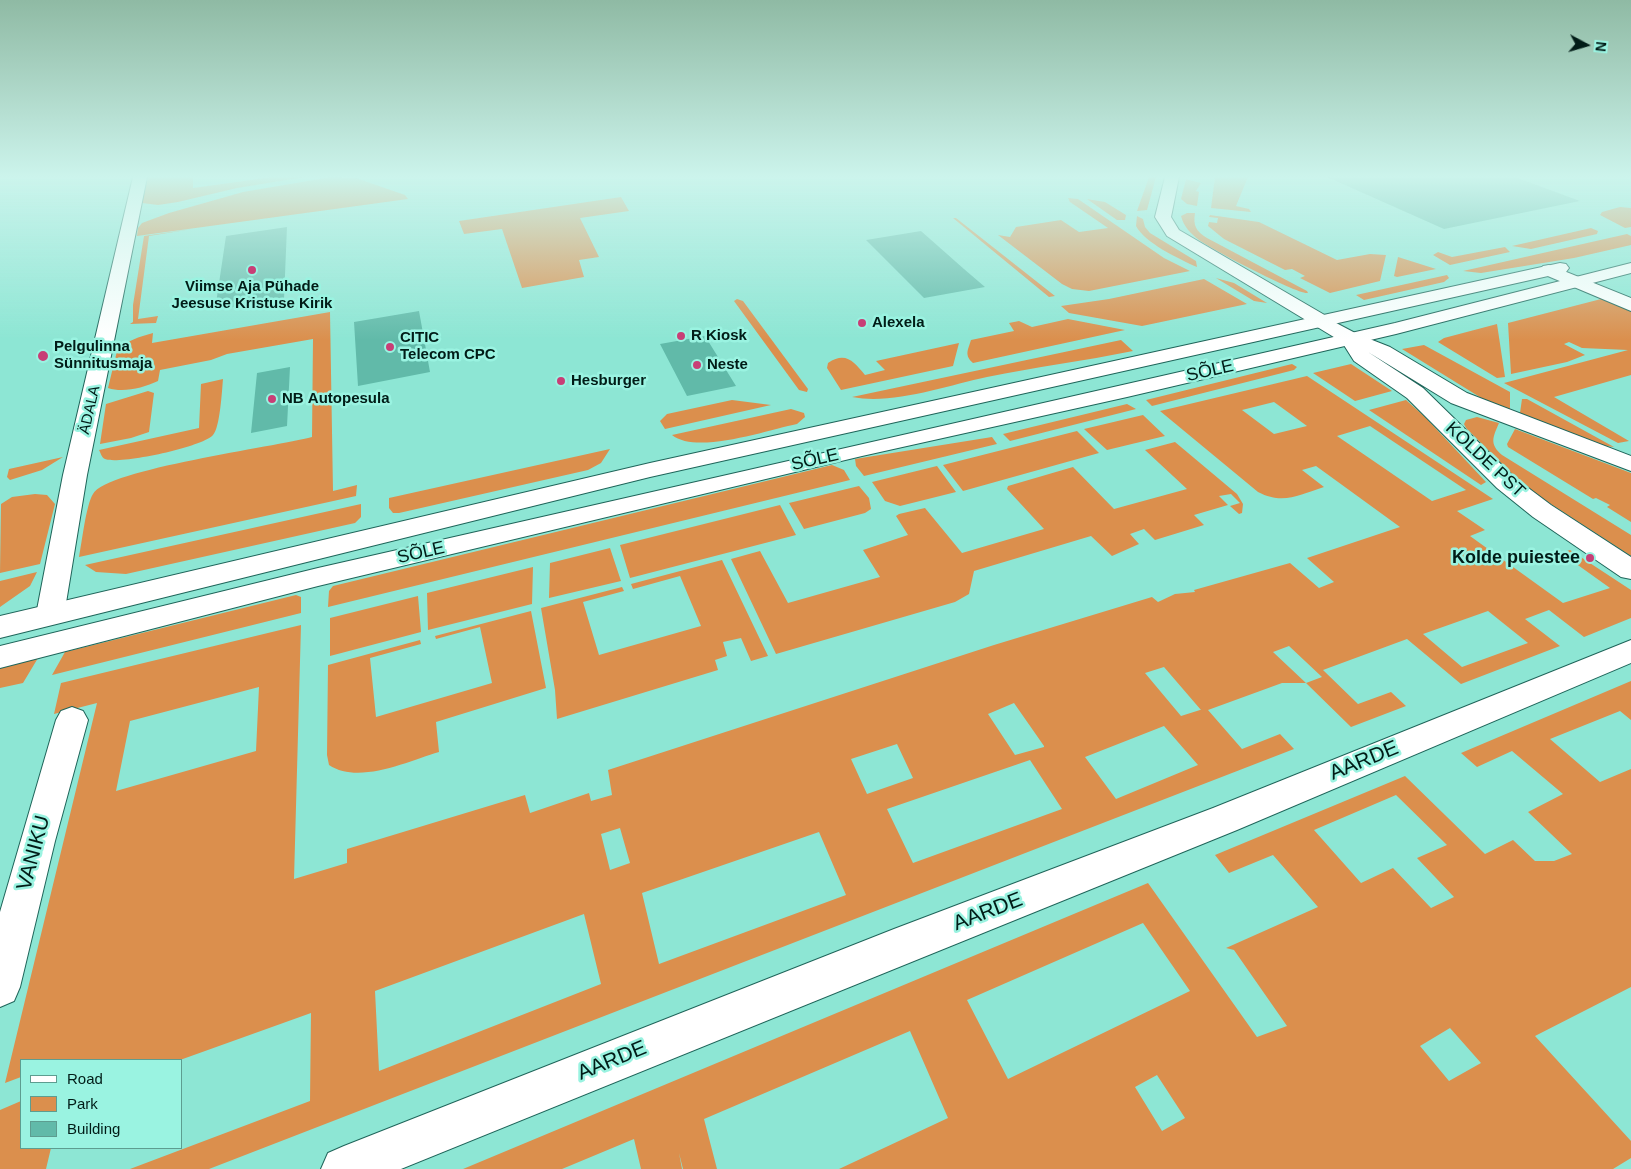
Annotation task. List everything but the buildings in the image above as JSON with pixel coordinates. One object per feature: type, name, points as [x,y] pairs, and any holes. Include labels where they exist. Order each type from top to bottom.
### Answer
[{"type":"street","name":"ÄDALA","points":[[50,615],[75,475],[129,232]]},
{"type":"street","name":"KOLDE PST","points":[[1172,232],[1229,269],[1350,338],[1383,351],[1459,398],[1631,464]]},
{"type":"street","points":[[1594,260],[1631,252]]},
{"type":"street","name":"SÕLE","points":[[0,657],[318,577],[862,449],[1127,391],[1350,338],[1576,273],[1631,268]]},
{"type":"street","name":"SÕLE","points":[[0,627],[379,533],[650,470],[1549,270],[1576,273]]},
{"type":"street","points":[[1576,273],[1631,305]]},
{"type":"street","name":"KOLDE PST","points":[[1350,338],[1361,357],[1415,393],[1506,483],[1542,511],[1631,570]]},
{"type":"street","points":[[1453,431],[1451,414],[1458,410],[1512,419]]},
{"type":"street","name":"AARDE","points":[[344,1169],[830,974],[1225,819],[1631,651]]},
{"type":"street","name":"VANIKU","points":[[0,987],[37,841],[72,720]]},
{"type":"green space","points":[[138,232],[170,232],[137,236]]},
{"type":"green space","points":[[176,232],[149,236],[138,319],[158,316],[156,323],[130,324],[133,322],[133,305],[144,236]]},
{"type":"green space","points":[[463,232],[483,232],[464,234]]},
{"type":"green space","points":[[503,232],[587,232],[599,257],[579,260],[584,277],[522,288]]},
{"type":"green space","points":[[969,232],[973,232],[1055,296],[1049,297]]},
{"type":"green space","points":[[1013,232],[1125,232],[1164,258],[1190,271],[1089,291],[1072,289],[1062,284],[998,235],[1010,237]]},
{"type":"green space","points":[[1140,232],[1149,232],[1196,261],[1197,267],[1163,250]]},
{"type":"green space","points":[[1190,232],[1199,232],[1207,238],[1308,293],[1288,287],[1236,261],[1199,240]]},
{"type":"green space","points":[[1215,232],[1279,232],[1337,260],[1370,254],[1386,255],[1380,281],[1330,293],[1300,278],[1305,276],[1292,269],[1285,270],[1224,239]]},
{"type":"green space","points":[[1575,232],[1598,232],[1597,234],[1531,249],[1512,246]]},
{"type":"green space","points":[[1627,234],[1631,236],[1631,245],[1574,258],[1481,273],[1463,271]]},
{"type":"green space","points":[[1505,247],[1510,252],[1450,265],[1433,255],[1438,252],[1452,257]]},
{"type":"green space","points":[[1398,257],[1436,269],[1397,277],[1394,276]]},
{"type":"green space","points":[[1447,275],[1449,278],[1444,282],[1364,300],[1356,295]]},
{"type":"green space","points":[[1216,278],[1234,283],[1267,303],[1254,301]]},
{"type":"green space","points":[[1204,279],[1247,304],[1142,326],[1069,313],[1061,306],[1109,299]]},
{"type":"green space","points":[[1605,298],[1631,310],[1631,375],[1554,397],[1629,441],[1618,443],[1504,383],[1628,350],[1582,348],[1569,342],[1564,344],[1585,355],[1567,362],[1511,374],[1508,323]]},
{"type":"green space","points":[[737,299],[743,301],[808,389],[807,392],[799,390],[734,301]]},
{"type":"green space","points":[[330,312],[333,491],[357,485],[356,496],[79,557],[86,515],[91,499],[93,494],[105,485],[128,476],[159,468],[312,437],[313,339],[227,354],[211,360],[160,370],[158,381],[140,388],[126,390],[108,388],[117,351],[121,347],[134,339],[153,333],[152,343]]},
{"type":"green space","points":[[1068,319],[1125,330],[973,363],[968,357],[971,340],[1014,331],[1009,323],[1019,321],[1032,327]]},
{"type":"green space","points":[[1497,324],[1505,377],[1497,378],[1438,342],[1444,338]]},
{"type":"green space","points":[[1121,340],[1133,351],[1005,373],[902,397],[868,399],[852,397]]},
{"type":"green space","points":[[959,343],[953,366],[841,390],[827,368],[828,363],[845,358],[853,362],[865,375],[885,370],[876,361]]},
{"type":"green space","points":[[1424,345],[1510,392],[1510,411],[1483,399],[1402,349]]},
{"type":"green space","points":[[1292,364],[1297,367],[1294,370],[1152,406],[1146,400]]},
{"type":"green space","points":[[1351,364],[1392,391],[1355,401],[1313,373]]},
{"type":"green space","points":[[1307,376],[1493,499],[1457,511],[1485,530],[1470,536],[1563,603],[1610,588],[1561,553],[1570,550],[1631,590],[1631,618],[1584,637],[1549,610],[1525,619],[1560,646],[1461,684],[1407,639],[1323,670],[1358,704],[1391,692],[1406,706],[1351,727],[1306,683],[1282,683],[1208,710],[1242,749],[1280,734],[1294,749],[209,1169],[130,1169],[310,1101],[311,1013],[182,1059],[20,1059],[20,1077],[5,1083],[97,703],[54,714],[61,683],[301,625],[294,879],[347,863],[347,849],[525,795],[530,813],[589,793],[591,801],[612,795],[608,770],[994,645],[1152,597],[1158,602],[1175,594],[1195,592],[1194,590],[1290,563],[1319,588],[1334,582],[1307,558],[1400,527],[1316,466],[1302,470],[1324,487],[1299,496],[1283,498],[1275,498],[1258,492],[1160,411]],"holes":[[[1274,402],[1307,426],[1274,434],[1242,410]],[[1370,426],[1466,490],[1432,501],[1337,436]],[[1488,611],[1528,643],[1462,667],[1423,634]],[[1289,646],[1322,677],[1306,683],[1273,652]],[[1164,667],[1201,710],[1181,716],[1145,673]],[[259,687],[256,751],[116,791],[130,721]],[[1014,703],[1044,747],[1015,755],[988,714]],[[1164,726],[1198,765],[1116,799],[1085,757]],[[897,744],[913,778],[867,794],[851,759]],[[1030,760],[1062,809],[913,863],[887,809]],[[620,828],[630,863],[610,870],[601,834]],[[819,832],[846,895],[659,964],[642,893]],[[584,914],[601,984],[379,1071],[375,991]]]},
{"type":"green space","points":[[223,379],[217,425],[213,435],[206,440],[194,445],[143,457],[113,460],[105,459],[102,456],[99,450],[199,428],[201,384]]},
{"type":"green space","points":[[148,391],[154,393],[149,432],[131,438],[100,444],[106,404]]},
{"type":"green space","points":[[1522,399],[1527,399],[1614,447],[1606,446],[1520,413]]},
{"type":"green space","points":[[732,400],[771,405],[665,429],[660,421],[667,414]]},
{"type":"green space","points":[[1406,400],[1425,417],[1486,482],[1481,485],[1369,410]]},
{"type":"green space","points":[[1127,404],[1136,409],[1010,441],[1003,434]]},
{"type":"green space","points":[[791,409],[804,413],[805,417],[797,424],[733,439],[698,443],[683,441],[672,435]]},
{"type":"green space","points":[[1143,415],[1165,436],[1107,450],[1084,429]]},
{"type":"green space","points":[[1477,417],[1499,423],[1493,440],[1495,447],[1502,455],[1631,535],[1631,556],[1526,488],[1466,428],[1464,424],[1466,420]]},
{"type":"green space","points":[[1515,429],[1631,473],[1631,522],[1607,507],[1610,505],[1596,498],[1593,499],[1508,447],[1507,444]]},
{"type":"green space","points":[[1077,431],[1099,453],[963,491],[943,465]]},
{"type":"green space","points":[[992,437],[997,444],[864,476],[856,466],[855,459]]},
{"type":"green space","points":[[1175,442],[1237,494],[1243,504],[1242,513],[1239,514],[1230,506],[1240,503],[1231,494],[1219,496],[1228,505],[1194,515],[1204,525],[1155,540],[1144,529],[1130,534],[1139,544],[1112,556],[1091,536],[974,571],[969,594],[955,602],[776,654],[731,559],[760,551],[788,603],[880,577],[863,550],[908,535],[896,516],[899,514],[925,508],[962,553],[1044,529],[1007,489],[1008,486],[1073,467],[1114,509],[1187,489],[1145,450]]},
{"type":"green space","points":[[610,449],[601,463],[588,470],[399,513],[393,513],[389,508],[389,498]]},
{"type":"green space","points":[[63,457],[42,470],[10,480],[7,477],[9,469]]},
{"type":"green space","points":[[832,465],[844,470],[850,480],[328,607],[329,591],[333,586]]},
{"type":"green space","points":[[937,466],[956,492],[900,506],[885,501],[872,482]]},
{"type":"green space","points":[[859,486],[869,498],[871,509],[865,513],[804,529],[789,503]]},
{"type":"green space","points":[[35,494],[47,495],[55,504],[40,564],[0,573],[1,504],[12,497]]},
{"type":"green space","points":[[361,504],[361,517],[355,523],[126,574],[96,572],[85,565]]},
{"type":"green space","points":[[780,505],[796,535],[630,578],[620,545]]},
{"type":"green space","points":[[610,548],[621,581],[549,598],[550,563]]},
{"type":"green space","points":[[722,560],[768,656],[751,661],[741,638],[723,642],[727,656],[715,660],[718,670],[557,719],[555,690],[541,608],[622,587],[624,591],[583,602],[599,655],[701,626],[680,576],[633,589],[631,584]]},
{"type":"green space","points":[[533,567],[532,604],[428,630],[427,593]]},
{"type":"green space","points":[[37,572],[30,586],[0,607],[0,581]]},
{"type":"green space","points":[[296,595],[301,597],[301,613],[52,675],[65,652]]},
{"type":"green space","points":[[418,596],[421,632],[330,656],[330,618]]},
{"type":"green space","points":[[531,611],[546,688],[436,722],[439,752],[369,772],[354,773],[341,771],[329,765],[327,755],[328,665],[420,640],[421,644],[370,658],[376,717],[492,683],[480,627],[436,639],[435,636]]},
{"type":"green space","points":[[38,658],[23,683],[0,688],[0,667]]},
{"type":"green space","points":[[1631,681],[1631,720],[1620,711],[1550,739],[1600,782],[1631,769],[1631,987],[1535,1036],[1631,1141],[1631,1158],[1613,1169],[839,1169],[948,1118],[910,1031],[704,1119],[717,1169],[683,1169],[679,1153],[682,1169],[641,1169],[634,1139],[562,1169],[463,1169],[1148,883],[1257,1037],[1287,1026],[1234,950],[1226,948],[1318,907],[1273,855],[1229,873],[1215,855],[1405,776],[1485,854],[1513,840],[1535,861],[1554,861],[1572,854],[1528,812],[1563,794],[1512,751],[1477,767],[1461,753]],"holes":[[[1396,795],[1447,845],[1417,858],[1454,897],[1431,908],[1393,868],[1361,883],[1314,830]],[[1143,923],[1190,991],[1008,1079],[967,1000]],[[1450,1028],[1481,1063],[1449,1081],[1420,1046]],[[1157,1075],[1185,1118],[1162,1131],[1135,1087]]]},
{"type":"green space","points":[[20,1101],[20,1149],[51,1149],[46,1169],[0,1169],[0,1110]]},
{"type":"place","name":"Viimse Aja Pühade Jeesuse Kristuse Kirik","points":[[252,270]]},
{"type":"place","name":"Alexela","points":[[862,323]]},
{"type":"place","name":"R Kiosk","points":[[681,336]]},
{"type":"place","name":"CITIC Telecom CPC","points":[[390,347]]},
{"type":"place","name":"Pelgulinna Sünnitusmaja","points":[[43,356]]},
{"type":"place","name":"Neste","points":[[697,365]]},
{"type":"place","name":"Hesburger","points":[[561,381]]},
{"type":"place","name":"NB Autopesula","points":[[272,399]]},
{"type":"place","name":"Kolde puiestee","points":[[1590,558]]}]
